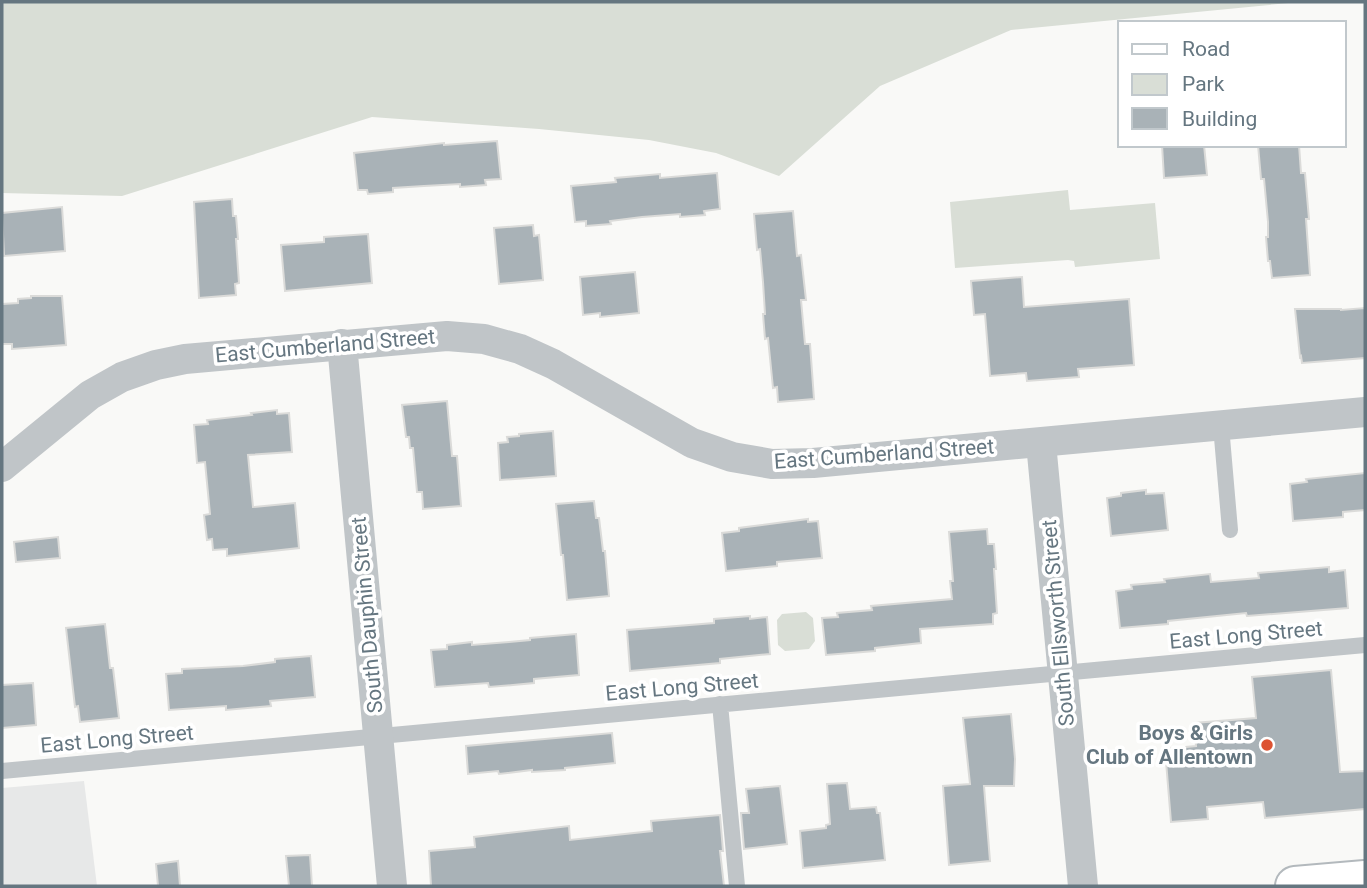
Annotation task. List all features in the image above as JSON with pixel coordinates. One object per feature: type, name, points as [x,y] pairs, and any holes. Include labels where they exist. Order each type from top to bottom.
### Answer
[{"type":"main road","points":[[1295,886],[1365,880]]},
{"type":"street","name":"East Cumberland Street","points":[[2,467],[90,395],[122,377],[156,365],[185,359],[447,336],[484,339],[520,349],[553,364],[692,443],[732,457],[772,464],[813,463],[1365,412]]},
{"type":"street","name":"South Dauphin Street","points":[[342,344],[393,886]]},
{"type":"street","name":"South Ellsworth Street","points":[[1041,443],[1083,886]]},
{"type":"lane","points":[[1220,426],[1230,530]]},
{"type":"lane","name":"East Long Street","points":[[2,771],[1365,645]]},
{"type":"lane","points":[[720,705],[737,886]]},
{"type":"shaded area","points":[[84,781],[97,886],[2,886],[2,788]]},
{"type":"green space","points":[[2,2],[1299,2],[1011,30],[880,86],[779,176],[716,153],[649,140],[372,117],[122,196],[2,193]]},
{"type":"green space","points":[[1068,190],[1070,210],[1155,203],[1160,259],[1075,267],[1074,261],[1068,260],[955,268],[950,202]]},
{"type":"green space","points":[[806,612],[813,618],[815,641],[809,649],[785,651],[778,645],[777,620],[782,614]]},
{"type":"building","points":[[497,141],[501,179],[485,180],[486,185],[393,188],[393,192],[368,194],[367,190],[358,190],[354,153],[444,143]]},
{"type":"building","points":[[1162,147],[1204,147],[1207,175],[1164,178]]},
{"type":"building","points":[[1258,147],[1299,147],[1301,173],[1305,173],[1309,219],[1306,219],[1310,275],[1272,278],[1266,237],[1268,222],[1264,179],[1261,179]]},
{"type":"building","points":[[717,173],[720,209],[704,211],[705,215],[642,217],[586,226],[586,221],[575,222],[571,186],[616,182],[615,178],[660,174],[660,178]]},
{"type":"building","points":[[232,199],[238,239],[239,283],[235,284],[236,295],[199,298],[194,202]]},
{"type":"building","points":[[62,207],[65,251],[4,256],[2,213]]},
{"type":"building","points":[[793,211],[797,256],[801,255],[806,300],[801,300],[805,344],[810,344],[814,399],[778,402],[777,387],[773,388],[768,338],[765,339],[763,282],[754,214]]},
{"type":"building","points":[[533,225],[534,236],[539,235],[543,280],[499,284],[494,228]]},
{"type":"building","points":[[368,234],[372,283],[285,291],[281,245],[324,242],[324,237]]},
{"type":"building","points":[[635,272],[639,313],[600,317],[600,313],[583,315],[580,277]]},
{"type":"building","points":[[1022,277],[1024,307],[1129,299],[1134,365],[1078,369],[1079,377],[1027,381],[1026,373],[990,376],[985,314],[974,315],[971,281]]},
{"type":"building","points":[[31,296],[62,296],[66,345],[12,349],[12,344],[2,344],[2,304],[18,303],[18,299]]},
{"type":"building","points":[[1365,308],[1365,358],[1302,363],[1295,309]]},
{"type":"building","points":[[447,401],[452,456],[457,456],[461,506],[423,509],[422,492],[417,492],[413,448],[410,448],[409,437],[406,437],[402,405]]},
{"type":"building","points":[[277,410],[277,414],[289,413],[292,452],[248,455],[253,507],[295,503],[299,548],[227,556],[227,549],[213,550],[212,539],[207,540],[204,515],[210,514],[205,462],[197,463],[194,425],[208,424],[207,420]]},
{"type":"building","points":[[553,431],[556,476],[500,480],[498,443],[508,442],[507,437],[519,434]]},
{"type":"building","points":[[1365,473],[1365,510],[1343,512],[1343,517],[1293,521],[1290,484],[1307,482],[1306,479]]},
{"type":"building","points":[[1146,490],[1146,494],[1164,493],[1168,530],[1111,536],[1107,498]]},
{"type":"building","points":[[594,501],[605,551],[609,596],[567,600],[556,504]]},
{"type":"building","points":[[808,519],[808,522],[818,521],[822,558],[726,571],[722,533],[739,531],[739,528]]},
{"type":"building","points":[[987,529],[988,544],[994,544],[996,569],[997,613],[993,614],[993,624],[920,629],[921,643],[875,648],[875,651],[826,655],[822,618],[838,617],[837,613],[872,610],[871,606],[952,599],[949,532]]},
{"type":"building","points":[[58,537],[60,558],[16,562],[14,542]]},
{"type":"building","points":[[1329,567],[1329,572],[1345,570],[1348,608],[1247,616],[1246,613],[1120,628],[1116,591],[1132,589],[1131,585],[1210,574],[1211,582],[1259,578],[1258,573]]},
{"type":"building","points":[[750,616],[750,619],[767,617],[770,654],[720,659],[720,663],[630,671],[627,630],[714,623],[714,619]]},
{"type":"building","points":[[105,624],[119,718],[80,722],[78,706],[75,707],[66,628]]},
{"type":"building","points":[[576,634],[579,675],[489,687],[488,683],[435,687],[431,650],[472,642],[472,645]]},
{"type":"building","points":[[311,656],[315,697],[270,701],[271,706],[226,710],[226,706],[169,710],[166,674],[182,673],[182,669],[243,666],[275,662],[275,659]]},
{"type":"building","name":"Boys & Girls Club of Allentown","points":[[1331,670],[1340,772],[1365,771],[1365,809],[1265,818],[1263,802],[1207,807],[1208,819],[1171,822],[1165,749],[1196,746],[1194,723],[1256,718],[1252,677]]},
{"type":"building","points":[[33,683],[36,725],[2,728],[2,685]]},
{"type":"building","points":[[1011,714],[1015,759],[1014,786],[984,786],[990,861],[949,865],[943,786],[970,784],[963,718]]},
{"type":"building","points":[[612,733],[615,763],[565,770],[468,774],[466,746]]},
{"type":"building","points":[[847,783],[850,809],[876,807],[877,813],[880,813],[885,860],[803,868],[800,831],[826,828],[826,825],[830,824],[827,784]]},
{"type":"building","points":[[780,786],[787,844],[744,849],[741,813],[749,813],[746,789]]},
{"type":"building","points":[[720,815],[724,886],[431,886],[429,851],[475,847],[474,837],[569,826],[570,840],[652,831],[651,821]]},
{"type":"building","points":[[310,855],[312,886],[289,886],[286,856]]},
{"type":"building","points":[[178,861],[180,886],[158,886],[156,864]]},
{"type":"place","name":"Boys & Girls Club of Allentown","points":[[1267,745]]}]
